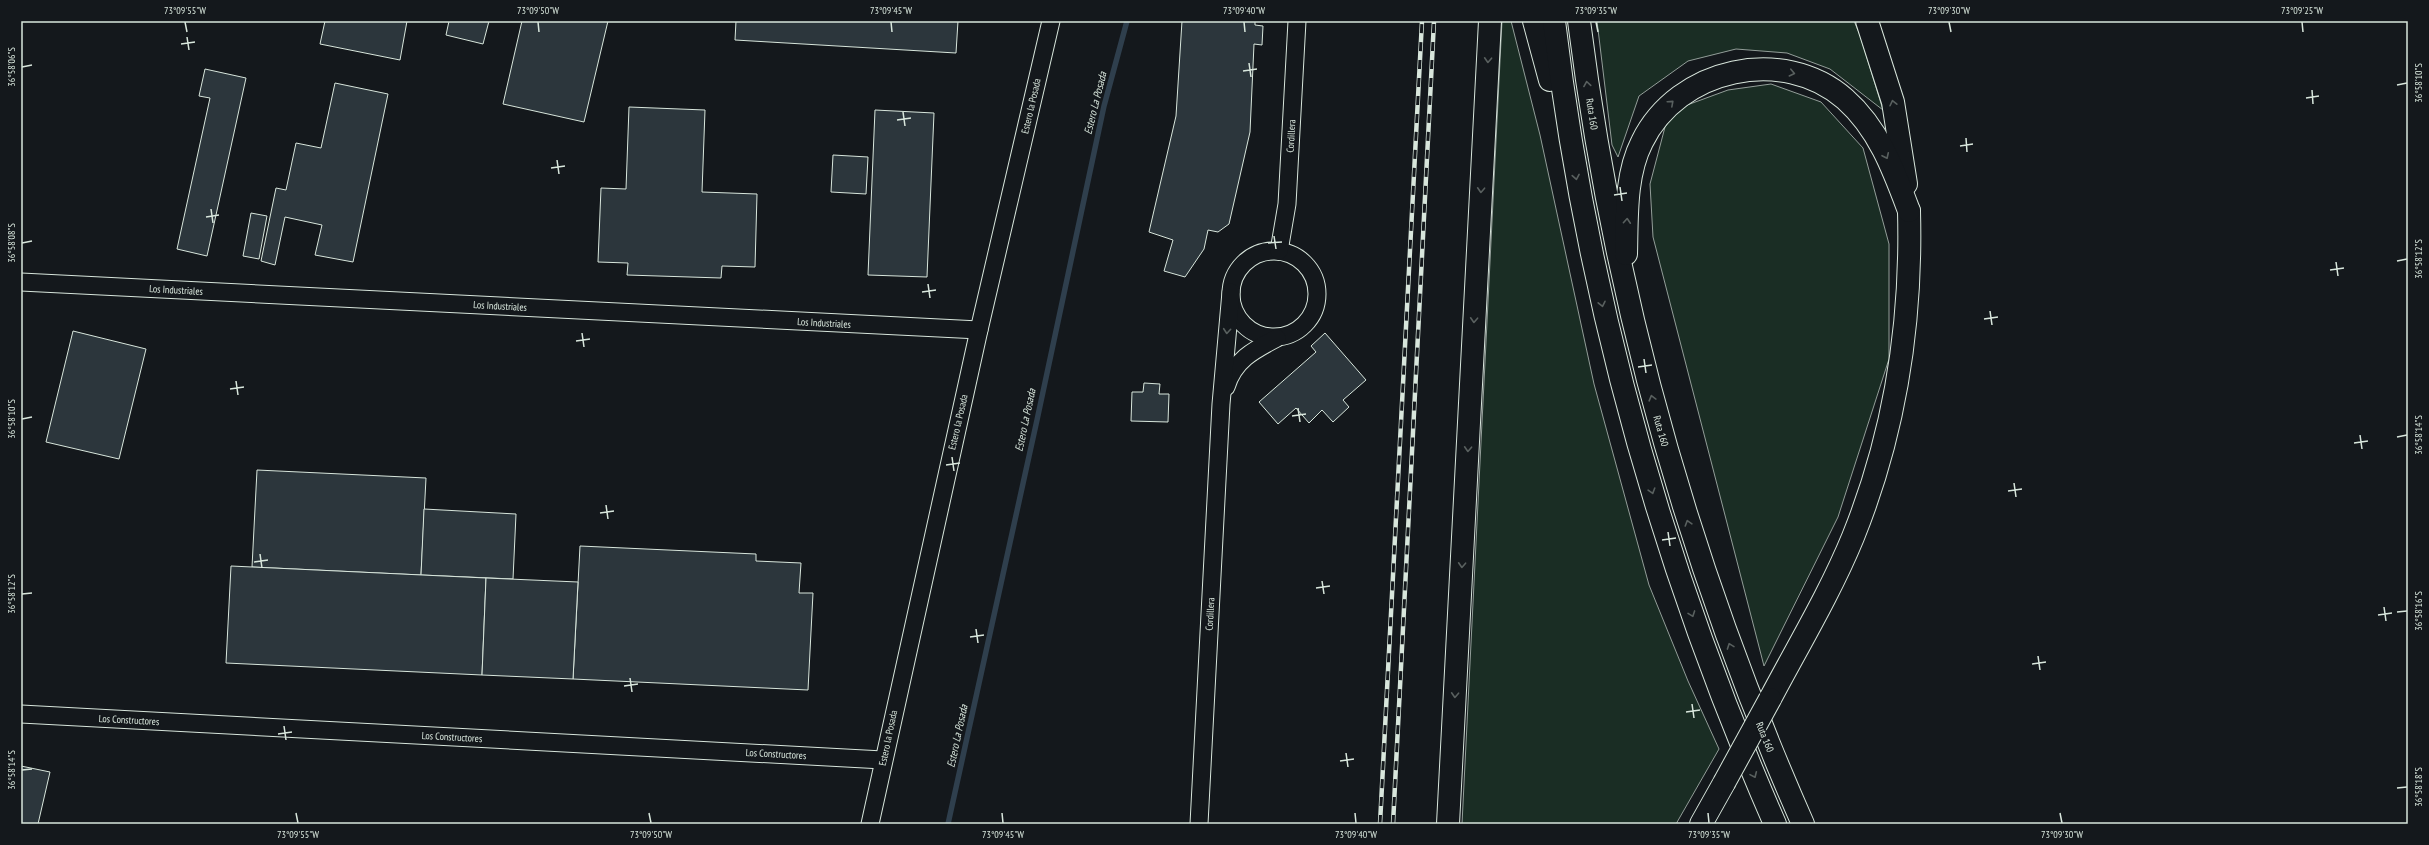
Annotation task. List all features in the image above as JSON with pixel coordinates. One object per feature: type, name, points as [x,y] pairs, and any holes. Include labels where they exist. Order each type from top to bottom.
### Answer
[{"type":"main road","points":[[1448,824],[1490,21]]},
{"type":"main road","points":[[1534,21],[1552,87],[1570,138]]},
{"type":"main road","points":[[1554,21],[1570,138],[1585,225],[1604,313],[1643,461],[1684,592],[1716,681],[1775,824]]},
{"type":"main road","name":"Ruta 160","points":[[1579,21],[1598,155],[1628,302],[1650,394],[1697,552],[1743,683],[1803,824]]},
{"type":"main road","points":[[1701,824],[1770,699],[1837,572],[1852,538],[1876,471],[1894,397],[1903,346],[1908,289],[1909,211],[1901,143],[1893,102],[1867,21]]},
{"type":"main road","points":[[1628,302],[1626,268],[1629,193],[1631,176],[1641,142],[1657,117],[1678,97],[1694,87],[1722,75],[1745,70],[1779,70],[1812,79],[1845,99],[1858,112],[1878,139],[1909,211]]},
{"type":"street","name":"Estero la Posada","points":[[870,824],[979,330],[1051,21]]},
{"type":"street","name":"Cordillera","points":[[1279,251],[1287,204],[1297,21]]},
{"type":"street","name":"Cordillera","points":[[1199,824],[1221,404],[1230,292],[1233,278],[1241,266],[1252,257],[1265,252],[1279,251],[1293,255],[1305,263],[1313,275],[1317,288],[1317,302],[1312,316],[1303,327],[1291,334],[1277,338],[1252,351],[1238,362],[1230,374],[1221,404]]},
{"type":"street","name":"Los Industriales","points":[[21,282],[979,330]]},
{"type":"street","points":[[1230,292],[1235,313],[1249,330],[1262,336],[1277,338]]},
{"type":"street","name":"Los Constructores","points":[[21,714],[883,760]]},
{"type":"green space","points":[[1502,21],[1511,21],[1540,135],[1594,384],[1649,585],[1688,681],[1719,749],[1676,824],[1462,824]]},
{"type":"green space","points":[[1597,21],[1854,21],[1860,35],[1883,110],[1830,69],[1787,53],[1736,49],[1688,61],[1639,96],[1618,157],[1612,145]]},
{"type":"green space","points":[[1771,84],[1821,102],[1863,148],[1889,244],[1889,359],[1838,517],[1764,666],[1653,237],[1650,184],[1665,127],[1679,108],[1728,90]]},
{"type":"building","points":[[325,21],[407,21],[400,60],[320,44]]},
{"type":"building","points":[[449,21],[489,21],[483,44],[446,35]]},
{"type":"building","points":[[522,21],[608,21],[584,122],[503,104]]},
{"type":"building","points":[[736,21],[958,21],[956,53],[735,40]]},
{"type":"building","points":[[1182,21],[1255,21],[1255,25],[1263,26],[1262,45],[1254,44],[1250,132],[1229,224],[1218,232],[1208,230],[1204,249],[1185,277],[1164,271],[1173,240],[1149,232],[1176,116]]},
{"type":"building","points":[[205,69],[246,78],[207,256],[177,249],[210,98],[199,96]]},
{"type":"building","points":[[335,83],[388,94],[353,262],[315,255],[322,225],[285,217],[275,265],[261,261],[276,188],[286,190],[296,143],[321,148]]},
{"type":"building","points":[[629,107],[705,110],[702,192],[757,194],[755,267],[722,266],[721,278],[627,275],[628,263],[598,262],[601,188],[626,189]]},
{"type":"building","points":[[875,110],[934,113],[927,277],[868,275]]},
{"type":"building","points":[[833,155],[868,157],[866,194],[831,192]]},
{"type":"building","points":[[251,213],[267,216],[259,259],[243,256]]},
{"type":"building","points":[[73,331],[146,349],[119,459],[46,442]]},
{"type":"building","points":[[1325,333],[1366,380],[1343,400],[1349,407],[1333,422],[1322,410],[1309,423],[1296,408],[1278,424],[1259,402],[1316,352],[1311,346]]},
{"type":"building","points":[[1144,383],[1160,384],[1159,394],[1169,394],[1168,422],[1131,421],[1132,392],[1143,392]]},
{"type":"building","points":[[257,470],[426,478],[421,575],[252,567]]},
{"type":"building","points":[[424,509],[516,514],[513,579],[421,575]]},
{"type":"building","points":[[580,546],[756,554],[756,561],[801,563],[799,593],[813,593],[808,690],[573,679]]},
{"type":"building","points":[[231,566],[486,578],[482,675],[226,663]]},
{"type":"building","points":[[486,578],[578,582],[573,679],[482,675]]},
{"type":"building","points":[[21,766],[50,772],[38,824],[21,824]]},
{"type":"waterway","name":"Estero La Posada","points":[[948,824],[1104,106],[1127,21]]},
{"type":"railway","points":[[1380,824],[1422,21]]},
{"type":"railway","points":[[1393,824],[1434,21]]}]
